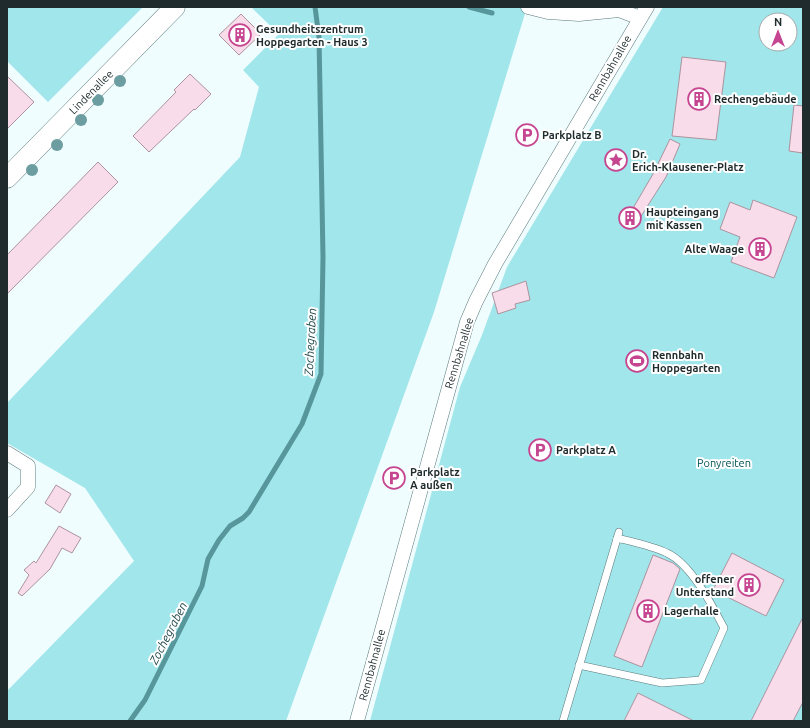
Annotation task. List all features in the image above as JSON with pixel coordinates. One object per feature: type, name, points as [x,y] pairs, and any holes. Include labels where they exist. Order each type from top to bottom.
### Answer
[{"type":"street","name":"Lindenallee","points":[[7,178],[175,7]]},
{"type":"street","name":"Rennbahnallee","points":[[357,721],[467,322],[495,264],[643,13],[619,10],[579,14],[548,12],[528,7]]},
{"type":"street","points":[[7,453],[28,466],[28,487],[7,510]]},
{"type":"lane","points":[[563,721],[579,665],[618,535],[667,553],[678,559],[705,592],[724,628],[701,680],[662,683],[579,665]]},
{"type":"green space","points":[[7,7],[143,7],[48,102],[7,61]]},
{"type":"green space","points":[[251,7],[527,7],[434,312],[286,721],[7,721],[7,691],[134,561],[85,488],[7,443],[7,403],[240,157],[259,87],[243,70],[279,34]]},
{"type":"green space","name":"Rennbahn Hoppegarten","points":[[663,7],[803,7],[803,721],[370,721],[460,387],[482,335],[507,267]]},
{"type":"building","name":"Gesundheitszentrum Hoppegarten - Haus 3","points":[[241,14],[261,34],[239,55],[219,35]]},
{"type":"building","name":"Rechengebäude","points":[[682,57],[726,62],[716,140],[672,136]]},
{"type":"building","points":[[190,74],[211,94],[149,152],[133,136],[176,92],[174,90]]},
{"type":"building","points":[[7,76],[34,102],[7,129]]},
{"type":"building","points":[[794,105],[803,106],[803,153],[789,151]]},
{"type":"building","points":[[670,139],[680,144],[666,177],[638,221],[629,215],[653,174]]},
{"type":"building","points":[[98,162],[118,182],[7,294],[7,255]]},
{"type":"building","name":"Alte Waage","points":[[753,200],[797,217],[774,278],[731,262],[740,237],[720,229],[730,202],[750,210]]},
{"type":"building","points":[[526,281],[530,300],[515,304],[516,308],[498,314],[492,293]]},
{"type":"building","points":[[56,485],[71,494],[60,513],[45,503]]},
{"type":"building","points":[[59,526],[81,538],[72,553],[62,548],[50,569],[22,596],[18,593],[29,575],[24,570],[34,561],[36,563]]},
{"type":"building","name":"offener Unterstand","points":[[732,553],[784,580],[766,616],[713,590]]},
{"type":"building","name":"Lagerhalle","points":[[653,555],[673,563],[680,569],[642,667],[614,656]]},
{"type":"building","points":[[803,617],[803,702],[793,721],[751,721]]},
{"type":"building","points":[[638,693],[694,721],[624,721]]},
{"type":"waterway","name":"Zochegraben","points":[[130,721],[145,700],[202,586],[208,559],[219,540],[230,526],[243,518],[249,512],[302,424],[321,374],[323,257],[319,37],[315,7]]},
{"type":"waterway","points":[[469,7],[492,13]]},
{"type":"place","name":"Gesundheitszentrum Hoppegarten - Haus 3","points":[[240,35]]},
{"type":"place","name":"Rechengebäude","points":[[699,99]]},
{"type":"place","name":"Parkplatz B","points":[[527,135]]},
{"type":"place","name":"Dr. Erich-Klausener-Platz","points":[[616,160]]},
{"type":"place","name":"Haupteingang mit Kassen","points":[[630,218]]},
{"type":"place","name":"Alte Waage","points":[[760,249]]},
{"type":"place","name":"Rennbahn Hoppegarten","points":[[637,361]]},
{"type":"place","name":"Parkplatz A","points":[[540,450]]},
{"type":"place","name":"Parkplatz A außen","points":[[394,478]]},
{"type":"place","name":"offener Unterstand","points":[[749,585]]},
{"type":"place","name":"Lagerhalle","points":[[648,611]]},
{"type":"park label","name":"Ponyreiten","points":[[724,463]]}]
